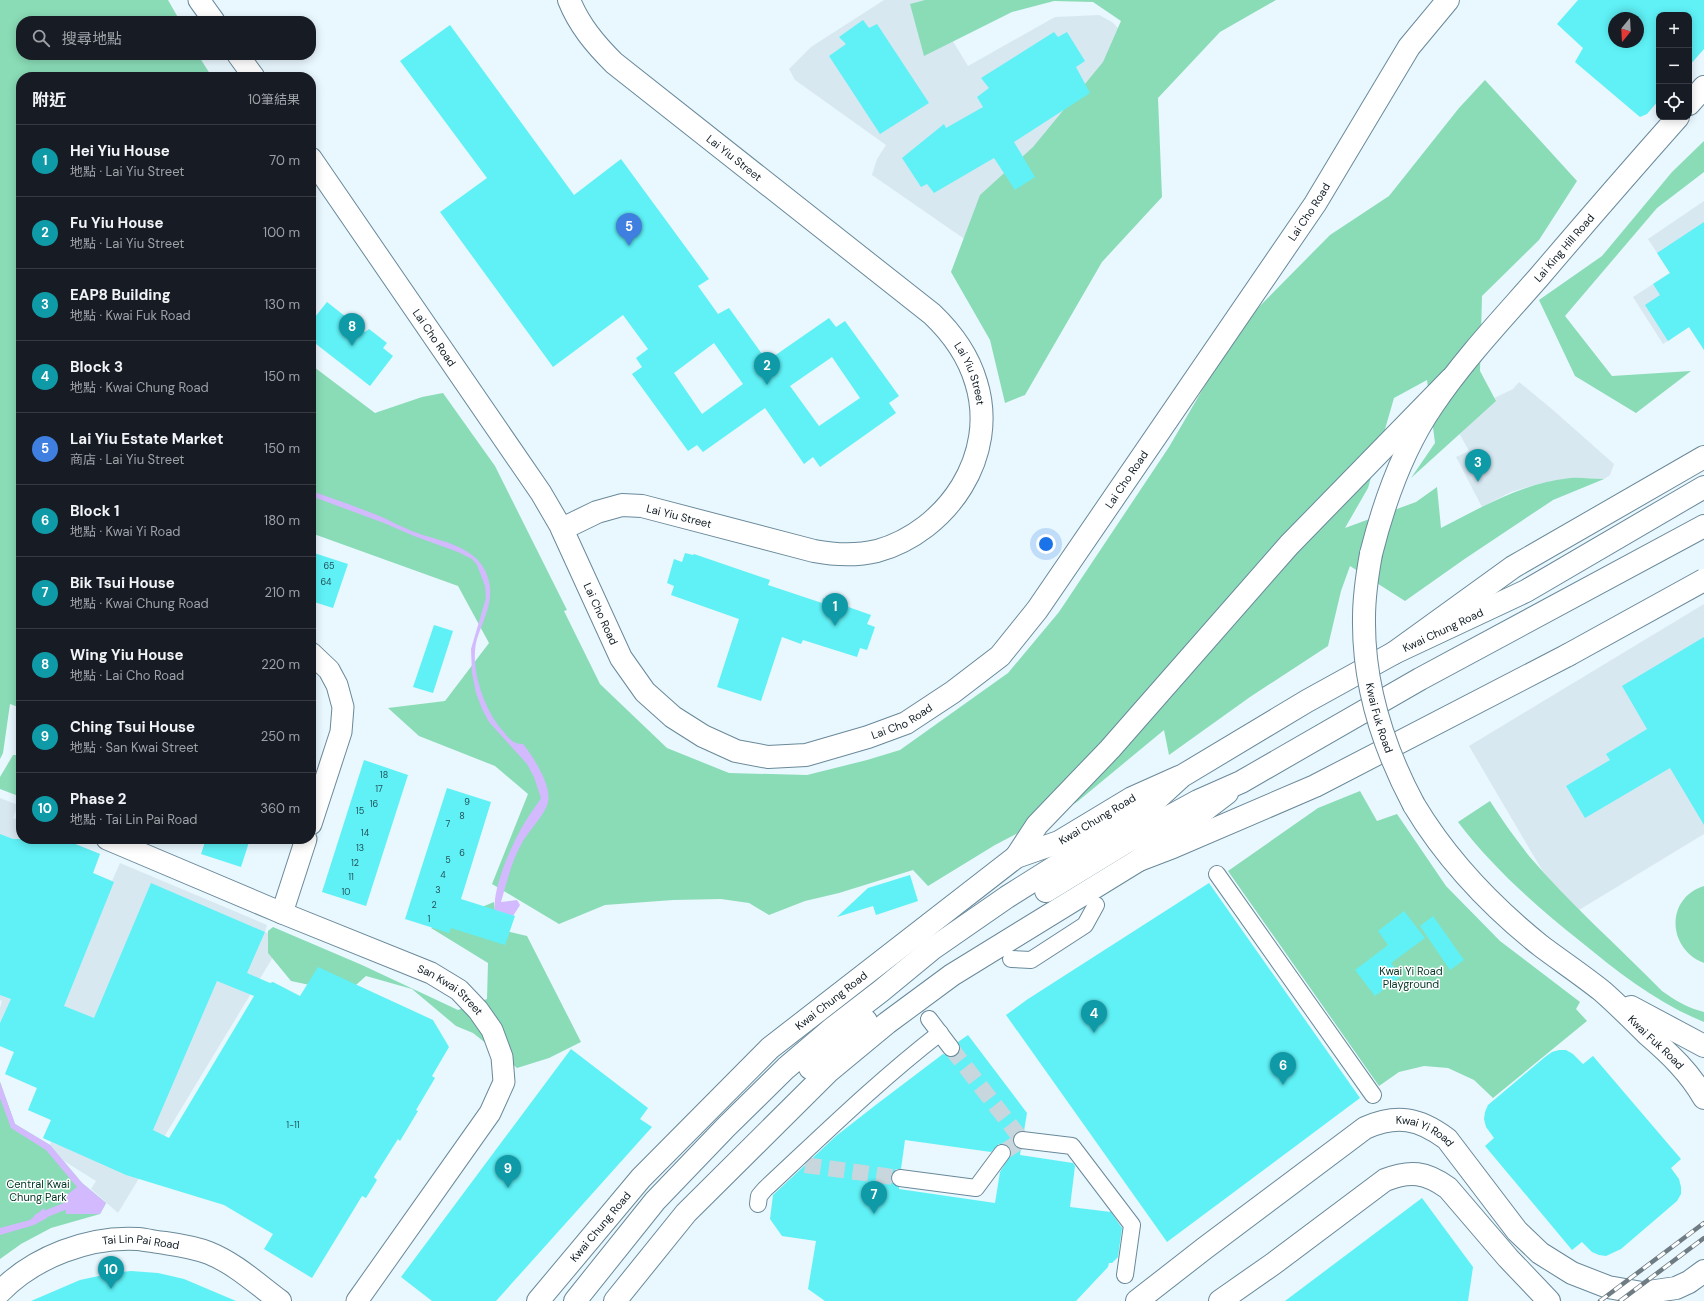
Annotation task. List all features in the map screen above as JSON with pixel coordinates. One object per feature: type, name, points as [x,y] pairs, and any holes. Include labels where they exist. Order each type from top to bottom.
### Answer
[{"type":"main road","name":"Lai Yiu Street","points":[[562,529],[597,512],[622,505],[642,506],[814,551],[847,555],[876,551],[904,541],[920,532],[947,508],[966,481],[974,464],[981,430],[980,398],[976,382],[964,354],[944,326],[917,300],[614,63],[590,38],[573,11],[569,0]]},
{"type":"main road","name":"Lai Cho Road","points":[[562,529],[621,658],[645,692],[674,717],[703,736],[736,751],[768,757],[806,755],[868,737],[906,723],[941,701],[1000,656],[1037,610],[1315,204],[1409,47],[1448,0]]},
{"type":"main road","points":[[1692,101],[1704,87]]},
{"type":"main road","name":"Lai King Hill Road","points":[[1451,380],[1675,120]]},
{"type":"main road","points":[[1016,857],[1037,825],[1110,749],[1289,545],[1451,380]]},
{"type":"main road","name":"Kwai Fuk Road","points":[[1451,380],[1432,406],[1401,462],[1384,504],[1371,554],[1366,586],[1364,618],[1365,650],[1369,683],[1387,747],[1399,777],[1414,805],[1444,850],[1485,896],[1536,941],[1602,991],[1676,1060],[1697,1085],[1704,1098]]},
{"type":"main road","points":[[1394,653],[1513,567],[1704,457]]},
{"type":"main road","name":"Kwai Chung Road","points":[[538,1301],[641,1178],[770,1048],[1016,857],[1059,842],[1132,798],[1182,776],[1307,701],[1394,653],[1526,591],[1704,487]]},
{"type":"main road","name":"Kwai Chung Road","points":[[575,1301],[655,1201],[726,1127],[786,1068],[833,1028],[885,996],[1017,908],[1154,825],[1241,782],[1427,675],[1704,526]]},
{"type":"main road","points":[[1139,860],[1316,786],[1568,655],[1704,580]]},
{"type":"main road","name":"Kwai Chung Road","points":[[592,1301],[666,1211],[735,1136],[885,996],[932,949],[967,924],[1144,811],[1182,776]]},
{"type":"main road","name":"Kwai Chung Road","points":[[615,1301],[686,1213],[829,1071],[887,1023],[952,975],[1139,860],[1241,782]]},
{"type":"main road","name":"Kwai Fuk Road","points":[[1602,991],[1704,1046]]},
{"type":"main road","name":"Kwai Yi Road","points":[[1137,1301],[1365,1128],[1381,1121],[1399,1119],[1433,1128],[1447,1139],[1517,1231],[1528,1243],[1554,1263],[1572,1273],[1608,1287],[1642,1293],[1676,1288],[1689,1282],[1704,1271]]},
{"type":"main road","points":[[1220,1301],[1273,1264],[1385,1180],[1398,1175],[1411,1173],[1424,1175],[1437,1180],[1448,1188],[1549,1301]]},
{"type":"main road","name":"Tai Lin Pai Road","points":[[0,1292],[9,1283],[33,1266],[71,1249],[108,1241],[137,1239],[179,1245],[209,1253],[235,1267],[280,1301]]},
{"type":"street","points":[[199,0],[210,16]]},
{"type":"street","points":[[242,60],[250,72]]},
{"type":"street","name":"Lai Cho Road","points":[[316,165],[547,503],[562,529]]},
{"type":"street","points":[[316,658],[329,670],[337,685],[342,708],[341,732],[316,809]]},
{"type":"street","name":"San Kwai Street","points":[[119,844],[282,914],[431,973],[459,990],[478,1010],[492,1030],[502,1057],[504,1082],[490,1113],[357,1301]]},
{"type":"street","points":[[282,914],[304,844]]},
{"type":"street","points":[[1217,874],[1373,1095]]},
{"type":"street","points":[[1011,959],[1032,960],[1084,925],[1096,905]]},
{"type":"street","points":[[929,1019],[951,1048]]},
{"type":"street","points":[[758,1204],[759,1196],[765,1189],[798,1164],[875,1086],[940,1033]]},
{"type":"street","points":[[1022,1140],[1072,1146],[1132,1225],[1125,1275]]},
{"type":"street","points":[[900,1178],[976,1188],[1002,1153]]},
{"type":"shaded area","points":[[884,0],[928,0],[968,66],[1055,17],[1099,15],[1112,22],[1137,47],[976,247],[872,175],[877,159],[886,145],[795,80],[789,69],[811,47]]},
{"type":"shaded area","points":[[1704,201],[1704,350],[1689,327],[1663,344],[1633,297],[1670,273],[1648,239]]},
{"type":"shaded area","points":[[1519,382],[1614,464],[1610,475],[1604,479],[1571,478],[1538,484],[1511,492],[1482,507],[1456,457],[1469,451],[1454,424],[1459,415],[1513,389]]},
{"type":"shaded area","points":[[316,493],[382,517],[425,536],[460,548],[476,558],[487,575],[490,600],[477,639],[475,650],[475,662],[480,687],[489,711],[495,721],[509,738],[516,743],[523,744],[532,756],[541,772],[548,795],[547,806],[541,817],[523,841],[516,856],[501,902],[517,900],[520,905],[513,916],[495,910],[495,900],[500,876],[516,838],[541,798],[534,777],[527,764],[489,722],[476,693],[472,673],[471,649],[486,598],[485,586],[477,565],[472,559],[384,523],[316,498]]},
{"type":"shaded area","points":[[1704,604],[1704,834],[1569,916],[1469,746]]},
{"type":"shaded area","points":[[0,798],[16,804],[16,810],[13,818],[16,819],[16,844],[75,844],[100,854],[93,873],[112,881],[120,863],[267,925],[265,932],[287,934],[118,1213],[91,1189],[96,1181],[64,1161],[50,1145],[51,1142],[43,1138],[51,1120],[28,1110],[37,1088],[5,1074],[14,1052],[0,1046],[0,1008],[2,1001],[0,1000]]},
{"type":"shaded area","points":[[0,1082],[15,1124],[50,1145],[82,1183],[106,1203],[100,1214],[66,1214],[64,1197],[77,1187],[46,1150],[11,1128],[0,1098]]},
{"type":"shaded area","points":[[44,1208],[47,1218],[34,1225],[0,1235],[0,1228],[30,1220]]},
{"type":"green space","points":[[0,0],[168,0],[177,16],[16,16],[16,60],[201,60],[209,72],[16,72],[16,706],[10,704],[3,753],[0,759]]},
{"type":"green space","points":[[925,0],[1276,0],[1220,32],[1158,98],[1162,197],[1102,262],[1025,395],[1005,403],[990,340],[951,272],[980,195],[1033,147],[1103,62],[1121,21],[1093,2],[1054,1],[1012,12],[924,56],[910,4]]},
{"type":"green space","points":[[1485,80],[1577,181],[1539,240],[1482,296],[1480,371],[1496,401],[1411,478],[1435,443],[1427,380],[1394,398],[1368,488],[1345,528],[1416,502],[1437,487],[1441,528],[1487,504],[1519,490],[1535,485],[1570,478],[1604,479],[1553,500],[1405,601],[1350,566],[1341,591],[1328,646],[1250,697],[1169,755],[1164,730],[1077,802],[995,845],[928,886],[913,870],[839,893],[805,901],[769,915],[749,903],[721,899],[673,900],[605,905],[559,924],[492,884],[528,794],[495,766],[419,736],[388,708],[445,701],[489,643],[458,586],[316,535],[316,369],[375,413],[422,397],[443,393],[495,466],[567,610],[564,611],[600,684],[667,748],[729,773],[807,775],[900,750],[1008,673],[1059,612],[1169,447],[1239,327],[1330,235],[1389,196],[1459,108]]},
{"type":"green space","points":[[1704,141],[1704,172],[1657,208],[1565,316],[1612,376],[1691,371],[1636,413],[1575,376],[1539,300],[1602,256],[1672,172]]},
{"type":"green space","points":[[13,755],[16,755],[16,795],[0,789],[0,777]]},
{"type":"green space","name":"Kwai Yi Road Playground","points":[[1360,791],[1377,821],[1397,814],[1446,886],[1500,941],[1580,1002],[1576,1009],[1587,1021],[1493,1098],[1474,1080],[1448,1068],[1424,1066],[1399,1072],[1379,1086],[1228,871],[1318,808]]},
{"type":"green space","points":[[1490,801],[1529,856],[1577,908],[1662,991],[1682,1004],[1704,1012],[1704,1022],[1670,1006],[1624,976],[1547,914],[1500,870],[1471,839],[1458,822]]},
{"type":"green space","points":[[1704,886],[1704,963],[1692,956],[1683,947],[1677,936],[1676,924],[1677,912],[1682,901],[1691,892]]},
{"type":"green space","points":[[494,902],[497,929],[527,936],[581,1042],[549,1058],[517,1068],[473,1033],[456,1026],[412,989],[366,976],[347,993],[291,981],[268,953],[268,931],[273,927],[362,965],[458,1010],[487,999],[488,963],[431,928]]},
{"type":"green space","name":"Central Kwai Chung Park","points":[[0,1082],[15,1124],[50,1145],[82,1183],[106,1203],[100,1214],[51,1228],[21,1244],[0,1259]]},
{"type":"building","points":[[1578,0],[1704,0],[1704,49],[1692,63],[1692,12],[1656,12],[1656,104],[1647,114],[1640,117],[1575,62],[1583,48],[1557,24]]},
{"type":"building","points":[[863,20],[869,28],[877,24],[929,103],[880,134],[829,56],[846,44],[839,37]]},
{"type":"building","points":[[450,25],[574,195],[621,159],[709,279],[698,286],[718,314],[729,308],[767,361],[829,318],[836,327],[845,321],[899,396],[889,403],[896,413],[820,467],[813,457],[804,464],[765,408],[703,452],[697,445],[688,451],[632,374],[642,367],[636,358],[648,349],[623,315],[553,367],[440,212],[487,178],[400,61]],"holes":[[[714,343],[743,384],[702,414],[674,373]],[[832,357],[860,398],[819,426],[790,386]]]},
{"type":"building","points":[[1054,32],[1058,37],[1067,32],[1085,61],[1076,67],[1090,93],[1014,142],[1035,177],[1015,190],[994,158],[934,193],[927,184],[921,187],[902,158],[944,124],[946,128],[983,107],[977,97],[989,88],[981,78]]},
{"type":"building","points":[[1704,222],[1704,350],[1689,327],[1668,341],[1645,305],[1660,295],[1653,284],[1670,273],[1657,253]]},
{"type":"building","points":[[327,302],[365,332],[369,329],[387,343],[383,348],[393,356],[370,386],[316,344],[316,316]]},
{"type":"building","points":[[685,553],[694,554],[770,580],[768,585],[822,603],[823,598],[871,615],[867,624],[875,627],[867,650],[860,648],[857,657],[803,640],[801,644],[782,637],[761,701],[717,687],[739,619],[671,595],[674,586],[667,583],[674,559],[682,562]]},
{"type":"building","points":[[316,554],[348,564],[333,608],[316,603]]},
{"type":"building","points":[[434,625],[453,631],[433,693],[413,687]]},
{"type":"building","points":[[1704,637],[1704,825],[1670,768],[1585,818],[1566,786],[1610,760],[1606,754],[1647,729],[1622,686]]},
{"type":"building","points":[[364,760],[408,775],[366,906],[322,892]]},
{"type":"building","points":[[447,788],[491,802],[461,899],[515,916],[505,945],[451,928],[449,933],[405,919]]},
{"type":"building","points":[[0,834],[16,839],[16,844],[75,844],[100,854],[93,873],[114,882],[64,1006],[94,1018],[151,883],[265,932],[247,973],[270,983],[273,982],[300,996],[318,967],[433,1020],[449,1047],[432,1076],[435,1078],[416,1110],[418,1111],[400,1141],[398,1139],[374,1177],[377,1180],[366,1198],[362,1196],[312,1278],[264,1249],[273,1234],[224,1205],[126,1175],[43,1138],[51,1120],[28,1110],[37,1088],[5,1074],[14,1052],[0,1046],[0,1023],[11,999],[0,995]],"holes":[[[217,981],[254,996],[169,1138],[153,1130]]]},
{"type":"building","points":[[204,844],[248,844],[241,867],[201,854]]},
{"type":"building","points":[[910,875],[918,901],[876,915],[873,906],[837,917],[868,888]]},
{"type":"building","points":[[1209,883],[1360,1098],[1167,1242],[1006,1015],[1028,999]]},
{"type":"building","points":[[1404,911],[1425,938],[1391,963],[1401,976],[1375,996],[1355,970],[1388,945],[1378,931]]},
{"type":"building","points":[[1433,916],[1464,960],[1450,970],[1420,926]]},
{"type":"building","points":[[968,1035],[1027,1113],[1024,1131],[1018,1131],[1013,1138],[1013,1144],[1021,1149],[1020,1155],[1073,1163],[1075,1166],[1070,1207],[1111,1212],[1122,1228],[1118,1257],[1112,1263],[1109,1263],[1108,1267],[1076,1301],[825,1301],[808,1289],[816,1241],[782,1236],[770,1219],[773,1195],[836,1136],[877,1104],[943,1054],[952,1057],[957,1055],[960,1047],[958,1042]],"holes":[[[905,1140],[991,1152],[999,1144],[1007,1145],[1011,1150],[1011,1154],[1000,1172],[995,1203],[899,1189],[899,1187],[891,1182],[891,1176],[896,1169],[901,1169]]]},
{"type":"building","points":[[571,1049],[648,1108],[640,1119],[652,1127],[496,1301],[432,1301],[401,1277]]},
{"type":"building","points":[[1566,1050],[1573,1054],[1583,1064],[1593,1056],[1681,1159],[1671,1168],[1679,1179],[1681,1187],[1681,1194],[1677,1201],[1621,1249],[1606,1256],[1592,1252],[1582,1242],[1572,1250],[1485,1146],[1494,1138],[1486,1127],[1484,1119],[1488,1105],[1545,1057],[1552,1052]]},
{"type":"building","points":[[1422,1198],[1473,1267],[1468,1301],[1285,1301]]},
{"type":"building","points":[[131,1271],[158,1273],[184,1279],[236,1301],[31,1301],[80,1280]]},
{"type":"waterway","points":[[38,1217],[73,1203]]},
{"type":"tunnel","points":[[951,1048],[1022,1140],[1002,1153]]},
{"type":"tunnel","points":[[805,1165],[900,1178]]},
{"type":"railway","points":[[1600,1301],[1704,1223]]},
{"type":"railway","points":[[1620,1301],[1704,1238]]},
{"type":"place","name":"Lai Yiu Estate Market","points":[[629,246]]},
{"type":"place","name":"Wing Yiu House","points":[[352,346]]},
{"type":"place","name":"Fu Yiu House","points":[[767,385]]},
{"type":"place","name":"EAP8 Building","points":[[1478,482]]},
{"type":"place","name":"Hei Yiu House","points":[[835,626]]},
{"type":"place","name":"Block 3","points":[[1094,1033]]},
{"type":"place","name":"Block 1","points":[[1283,1085]]},
{"type":"place","name":"Ching Tsui House","points":[[508,1188]]},
{"type":"place","name":"Bik Tsui House","points":[[874,1214]]},
{"type":"place","name":"Phase 2","points":[[111,1289]]}]
